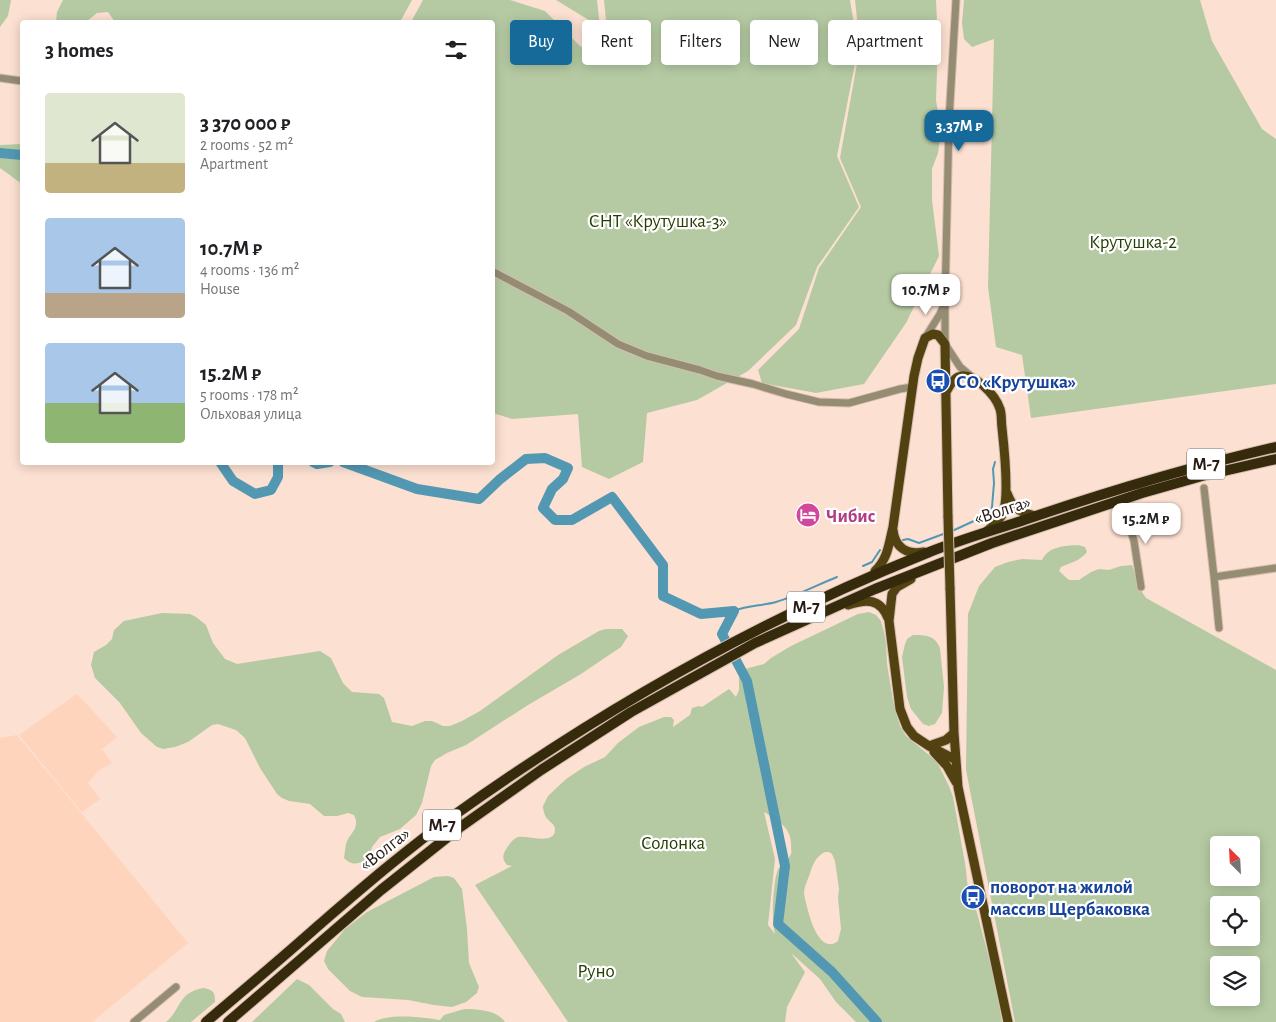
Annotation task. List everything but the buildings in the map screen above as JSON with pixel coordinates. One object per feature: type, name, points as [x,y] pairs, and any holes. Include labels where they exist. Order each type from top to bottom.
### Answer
[{"type":"highway","name":"«Волга»","points":[[206,1022],[372,879],[451,818],[534,760],[626,703],[701,660],[750,634],[925,552],[1137,483],[1276,447]]},
{"type":"highway","name":"«Волга»","points":[[228,1022],[381,890],[459,828],[541,770],[631,712],[755,643],[876,588],[1020,533],[1121,499],[1202,476],[1276,459]]},
{"type":"main road","points":[[875,571],[884,560],[893,527],[918,358],[925,338],[933,334],[938,335],[945,344],[954,733],[958,787],[1008,1022]]},
{"type":"main road","points":[[946,392],[957,377],[972,378],[989,391],[1000,409],[1004,443],[1006,491],[1004,510],[995,524],[984,533]]},
{"type":"main road","points":[[1006,491],[1014,507],[1034,516]]},
{"type":"main road","points":[[893,527],[895,539],[900,547],[909,553],[925,552]]},
{"type":"main road","points":[[849,587],[875,571],[925,552]]},
{"type":"main road","points":[[934,565],[897,587],[892,594],[889,621],[902,716],[910,731],[919,740],[956,760]]},
{"type":"main road","points":[[826,612],[838,610],[861,601],[871,601],[884,609],[889,621]]},
{"type":"main road","points":[[929,746],[946,740],[954,733]]},
{"type":"main road","points":[[929,746],[947,766],[958,787]]},
{"type":"street","points":[[956,0],[949,121],[945,344],[960,367],[972,378]]},
{"type":"street","points":[[0,78],[20,81]]},
{"type":"street","points":[[495,273],[568,312],[618,344],[647,356],[718,376],[819,402],[849,403],[913,387]]},
{"type":"street","points":[[925,338],[945,302]]},
{"type":"street","points":[[1204,488],[1219,628]]},
{"type":"street","points":[[1124,509],[1134,541],[1141,587]]},
{"type":"street","points":[[1214,577],[1276,568]]},
{"type":"street","points":[[134,1022],[176,987]]},
{"type":"shaded area","points":[[77,694],[117,737],[102,749],[112,763],[98,771],[88,783],[100,799],[82,812],[19,735]]},
{"type":"shaded area","points":[[17,735],[188,943],[92,1022],[0,1022],[0,738]]},
{"type":"green space","points":[[0,0],[11,0],[8,16],[0,27]]},
{"type":"green space","points":[[63,0],[412,0],[401,20],[114,20],[108,12],[97,13],[88,20],[56,20],[57,12]]},
{"type":"green space","name":"СНТ «Крутушка-3»","points":[[423,0],[510,0],[545,11],[554,20],[510,20],[510,65],[572,65],[572,38],[582,47],[582,65],[651,65],[651,20],[606,20],[604,0],[850,0],[853,20],[828,20],[828,65],[855,65],[837,156],[859,207],[817,267],[796,325],[748,371],[697,400],[647,413],[643,462],[609,479],[582,467],[578,414],[512,419],[495,414],[495,20],[412,20]]},
{"type":"green space","points":[[556,0],[597,0],[599,20],[589,20]]},
{"type":"green space","points":[[855,0],[936,0],[937,20],[857,20]]},
{"type":"green space","name":"Крутушка-2","points":[[964,0],[1200,0],[1212,41],[1262,129],[1276,139],[1276,384],[1031,418],[1022,355],[996,347],[988,287],[994,39],[972,47],[964,39],[962,23]]},
{"type":"green space","points":[[857,65],[937,65],[936,100],[941,131],[938,153],[932,169],[932,200],[939,256],[906,323],[864,384],[816,393],[762,383],[758,370],[799,329],[819,268],[861,207],[840,158]]},
{"type":"green space","points":[[20,144],[20,183],[0,168],[0,145]]},
{"type":"green space","points":[[1078,545],[1085,547],[1087,552],[1078,560],[1061,567],[1059,571],[1069,580],[1079,580],[1099,569],[1109,570],[1132,565],[1140,589],[1146,598],[1276,670],[1276,1022],[1015,1022],[966,770],[968,614],[979,586],[995,567],[1022,559],[1042,560],[1053,549],[1062,546]]},
{"type":"green space","name":"Руно","points":[[869,612],[876,615],[881,621],[886,642],[887,664],[893,701],[900,726],[906,736],[935,760],[953,797],[969,892],[976,909],[995,981],[1002,1022],[856,1022],[836,1002],[820,979],[791,953],[805,972],[787,1007],[785,1022],[568,1022],[475,885],[512,866],[507,865],[503,855],[516,838],[540,839],[551,837],[554,834],[555,827],[546,817],[543,809],[548,796],[566,779],[584,767],[605,757],[618,743],[639,727],[664,717],[671,717],[674,720],[673,727],[690,715],[692,708],[702,707],[729,689],[736,697],[739,690],[739,673],[741,670],[764,664],[791,646],[858,614]],"holes":[[[764,812],[787,829],[791,840],[791,854],[778,870],[776,878],[773,912],[775,934],[768,925],[775,859]],[[825,852],[832,854],[835,861],[839,889],[841,929],[838,941],[832,944],[821,940],[813,927],[804,894],[813,864]]]},
{"type":"green space","points":[[162,613],[190,614],[196,617],[206,625],[213,643],[225,659],[237,664],[320,651],[331,658],[343,683],[352,692],[379,694],[384,698],[392,722],[412,726],[425,721],[432,721],[443,726],[450,726],[462,721],[480,711],[558,655],[599,631],[622,629],[628,636],[621,647],[581,674],[466,745],[435,760],[431,766],[422,803],[416,815],[400,829],[380,837],[372,847],[368,860],[353,863],[344,858],[347,841],[356,826],[354,815],[348,813],[337,816],[324,816],[310,804],[282,798],[277,794],[260,768],[245,738],[236,730],[218,724],[212,725],[188,742],[163,749],[157,747],[141,733],[120,703],[95,678],[91,665],[94,652],[112,639],[114,630],[124,621]]},
{"type":"green space","points":[[913,635],[932,638],[940,648],[944,687],[942,713],[935,724],[929,726],[923,724],[911,709],[907,697],[902,657],[907,639]]},
{"type":"green space","points":[[448,876],[454,878],[462,889],[469,963],[479,987],[477,993],[466,1002],[452,1007],[408,1000],[362,997],[350,991],[328,969],[324,961],[327,951],[345,929],[367,912],[434,877]]},
{"type":"green space","points":[[297,979],[309,985],[333,1009],[341,1014],[345,1022],[252,1022]]},
{"type":"green space","points":[[203,988],[213,992],[215,1002],[191,1022],[166,1022],[188,994]]},
{"type":"green space","points":[[464,1009],[492,1013],[505,1022],[374,1022],[388,1017],[415,1017],[440,1020],[444,1015]]},
{"type":"waterway","name":"Солонка","points":[[0,153],[20,155]]},
{"type":"waterway","name":"Солонка","points":[[351,465],[417,489],[479,499],[499,480],[526,459],[545,458],[568,468],[563,479],[552,489],[543,508],[555,520],[572,520],[612,497],[663,565],[663,596],[701,614],[734,611],[722,634],[747,681],[785,866],[778,924],[832,972],[877,1022]]},
{"type":"waterway","points":[[950,532],[989,514],[992,507],[993,469],[995,462]]},
{"type":"waterway","name":"Солонка","points":[[222,465],[233,481],[255,494],[271,490],[278,477],[278,465]]},
{"type":"waterway","points":[[903,540],[908,539],[919,543],[946,533]]},
{"type":"waterway","points":[[863,566],[872,562],[880,550]]},
{"type":"waterway","points":[[734,611],[784,600],[837,577]]},
{"type":"place","name":"СО «Крутушка»","points":[[938,381]]},
{"type":"place","name":"Чибис","points":[[808,515]]},
{"type":"place","name":"поворот на жилой массив Щербаковка","points":[[973,897]]}]
